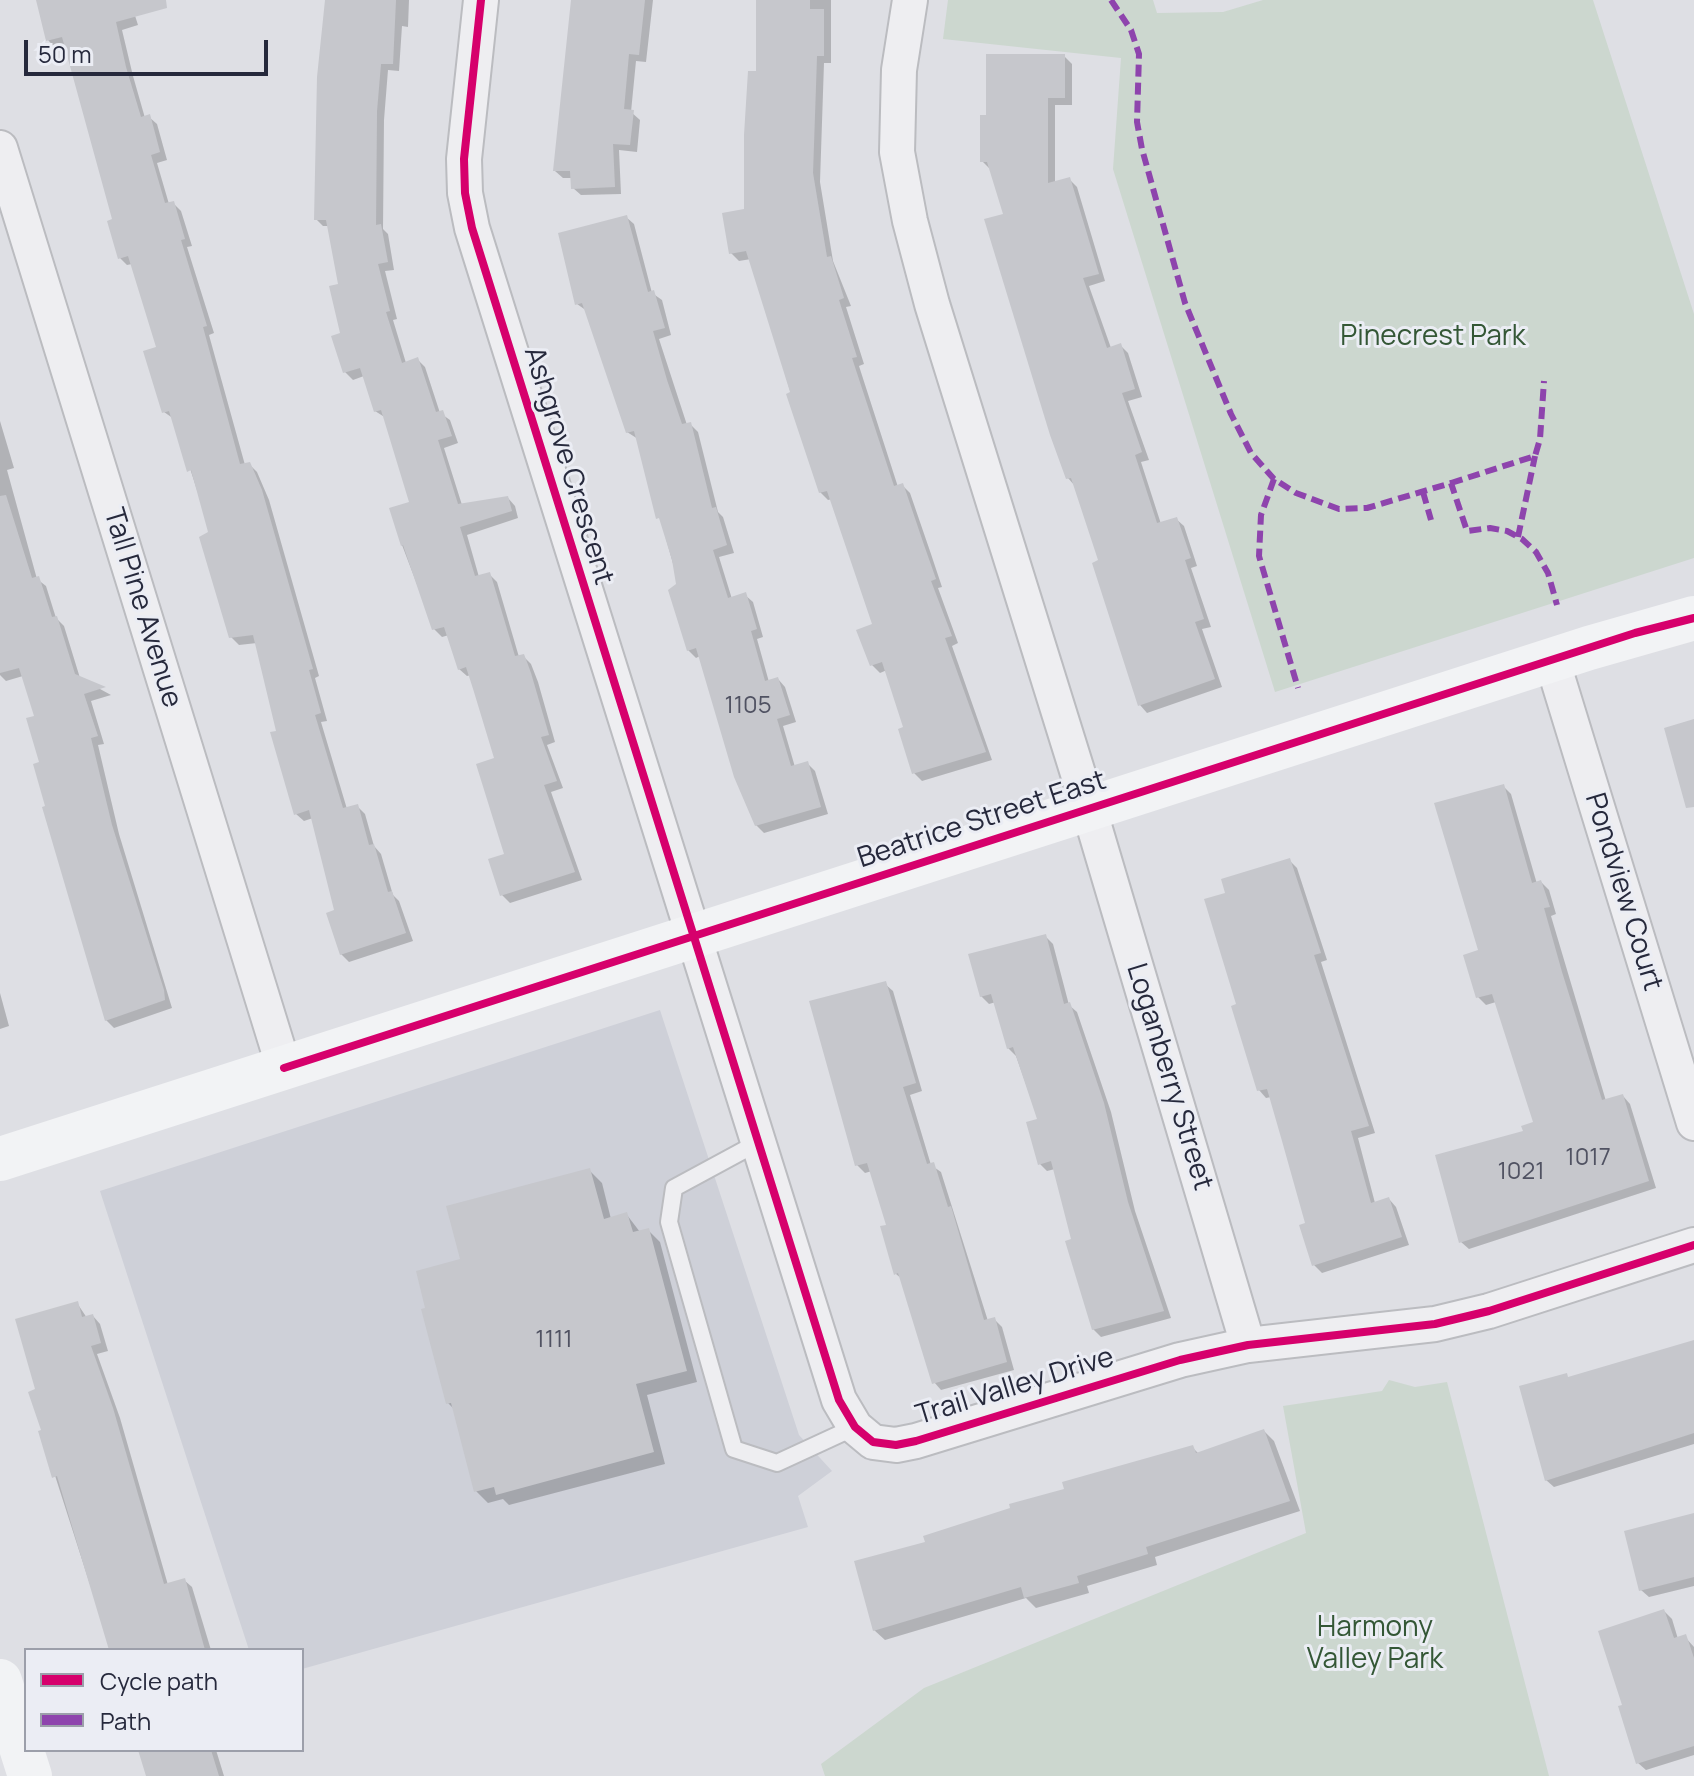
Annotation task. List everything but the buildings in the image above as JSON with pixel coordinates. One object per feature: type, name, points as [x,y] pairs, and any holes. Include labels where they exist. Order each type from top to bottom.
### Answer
[{"type":"street","name":"Ashgrove Crescent","points":[[481,0],[464,159],[465,193],[472,228],[624,721],[696,935]]},
{"type":"street","points":[[910,0],[899,70],[897,152],[910,221],[955,378],[1089,809]]},
{"type":"street","name":"Tall Pine Avenue","points":[[0,148],[284,1068]]},
{"type":"street","name":"Beatrice Street East","points":[[0,1159],[1552,660],[1694,618]]},
{"type":"street","name":"Pondview Court","points":[[1552,660],[1694,1123]]},
{"type":"street","name":"Loganberry Street","points":[[1089,809],[1248,1345]]},
{"type":"street","points":[[696,935],[839,1400],[855,1427]]},
{"type":"street","name":"Trail Valley Drive","points":[[855,1427],[873,1442],[896,1445],[916,1441],[1180,1360],[1248,1345],[1435,1324],[1489,1311],[1694,1245]]},
{"type":"street","points":[[0,1681],[30,1776]]},
{"type":"lane","points":[[761,1141],[674,1188],[669,1222],[734,1449],[777,1463],[855,1427]]},
{"type":"shaded area","points":[[660,1010],[799,1435],[832,1471],[798,1496],[808,1527],[304,1668],[304,1648],[248,1648],[100,1191]]},
{"type":"green space","name":"Pinecrest Park","points":[[948,0],[1153,0],[1157,13],[1223,12],[1263,0],[1593,0],[1694,314],[1694,558],[1275,692],[1113,169],[1121,58],[943,39]]},
{"type":"green space","name":"Harmony Valley Park","points":[[1389,1380],[1415,1387],[1447,1382],[1549,1776],[825,1776],[821,1764],[924,1688],[1306,1533],[1283,1406],[1382,1391]]},
{"type":"marked path","points":[[1111,0],[1131,30],[1139,54],[1137,122],[1185,303],[1231,414],[1251,453],[1274,479],[1296,493],[1339,509],[1367,508],[1451,483],[1467,531],[1490,528],[1507,531],[1522,539],[1536,552],[1548,573],[1557,605]]},
{"type":"marked path","points":[[1451,483],[1535,456],[1540,439],[1544,381]]},
{"type":"marked path","points":[[1518,537],[1535,456]]},
{"type":"marked path","points":[[1274,479],[1261,515],[1259,556],[1298,688]]},
{"type":"marked path","points":[[1423,492],[1431,520]]},
{"type":"cycle path","points":[[481,0],[464,159],[465,193],[472,228],[839,1400],[855,1427],[873,1442],[896,1445],[916,1441],[1180,1360],[1248,1345],[1435,1324],[1489,1311],[1694,1245]]},
{"type":"cycle path","points":[[284,1068],[1635,633],[1694,618]]}]
